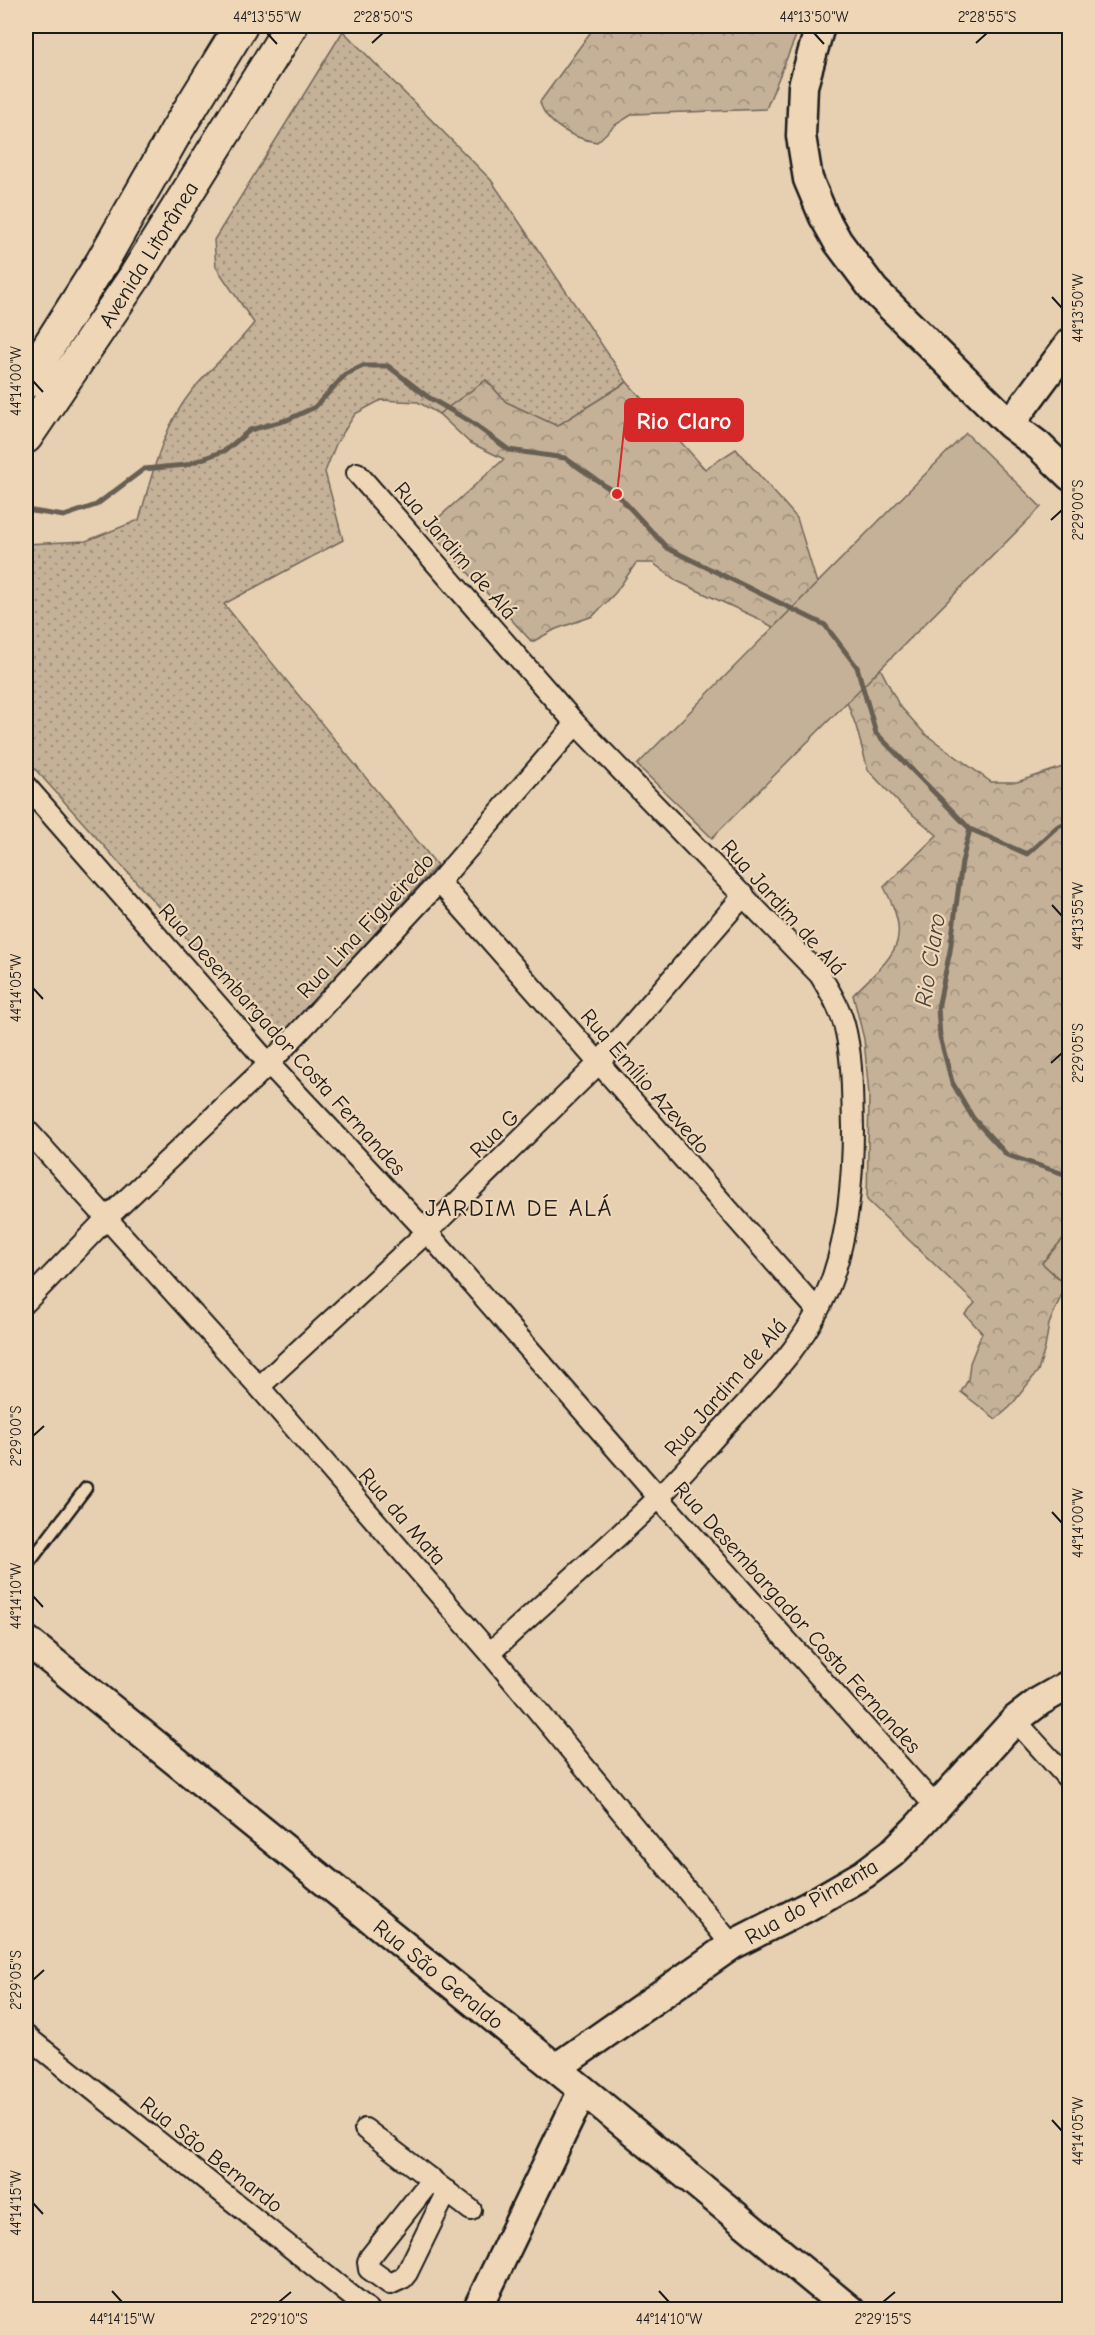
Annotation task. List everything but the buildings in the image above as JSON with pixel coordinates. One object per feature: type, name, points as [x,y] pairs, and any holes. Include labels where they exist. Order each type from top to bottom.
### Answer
[{"type":"main road","name":"Avenida Litorânea","points":[[26,382],[102,262],[177,130],[241,26]]},
{"type":"main road","name":"Avenida Litorânea","points":[[26,437],[134,278],[291,26]]},
{"type":"street","name":"Avenida Litorânea","points":[[265,68],[306,26]]},
{"type":"street","points":[[820,26],[809,62],[801,112],[804,157],[814,196],[838,242],[874,290],[1010,424],[1039,446],[1070,476]]},
{"type":"street","points":[[1010,424],[1070,343]]},
{"type":"street","points":[[1010,424],[1033,455],[1070,493]]},
{"type":"street","name":"Rua Jardim de Alá","points":[[357,473],[576,724],[820,975],[844,1023],[850,1056],[853,1147],[845,1231],[833,1276],[817,1311],[796,1346],[772,1376],[659,1498],[490,1653]]},
{"type":"street","name":"Rua Lina Figueiredo","points":[[26,1302],[108,1217],[269,1064],[439,882],[576,724]]},
{"type":"street","name":"Rua Desembargador Costa Fernandes","points":[[29,797],[269,1064],[427,1232],[659,1498],[937,1808]]},
{"type":"street","name":"Rua Emílio Azevedo","points":[[439,882],[817,1311]]},
{"type":"street","name":"Rua G","points":[[259,1387],[427,1232],[598,1064],[744,895]]},
{"type":"street","name":"Rua da Mata","points":[[26,1129],[108,1217],[259,1387],[490,1653],[732,1945]]},
{"type":"street","name":"Rua São Geraldo","points":[[26,1640],[556,2068],[850,2310]]},
{"type":"street","name":"Rua do Pimenta","points":[[556,2068],[732,1945],[807,1907],[864,1874],[892,1853],[937,1808],[1015,1720],[1034,1705],[1070,1684]]},
{"type":"street","points":[[1015,1720],[1070,1781]]},
{"type":"street","name":"Rua São Bernardo","points":[[26,2037],[365,2306]]},
{"type":"street","points":[[477,2310],[583,2090]]},
{"type":"street","points":[[365,2129],[471,2210]]},
{"type":"street","points":[[439,2185],[407,2273],[390,2284],[379,2278],[369,2270],[370,2257],[439,2185]]},
{"type":"street","points":[[365,2306],[379,2278]]},
{"type":"lane","points":[[26,1567],[86,1488]]},
{"type":"green space","points":[[595,26],[800,26],[766,109],[633,114],[615,125],[597,142],[562,130],[548,118],[540,102]]},
{"type":"green space","points":[[343,31],[491,180],[627,382],[557,426],[506,402],[486,380],[439,414],[418,402],[381,400],[355,414],[336,444],[325,472],[343,540],[224,604],[437,865],[278,1040],[26,759],[26,544],[86,541],[139,520],[159,453],[172,421],[191,392],[254,323],[216,267],[214,240]]},
{"type":"green space","points":[[486,380],[506,402],[557,426],[627,382],[705,469],[736,449],[797,518],[819,590],[877,662],[899,705],[925,734],[991,782],[1017,782],[1069,765],[1070,919],[1063,947],[1070,994],[1069,1232],[1042,1263],[1066,1285],[1049,1324],[1038,1371],[1010,1407],[996,1419],[961,1392],[968,1380],[970,1363],[982,1333],[965,1314],[975,1303],[867,1200],[869,1095],[864,1039],[853,995],[889,958],[895,947],[898,922],[884,887],[937,835],[901,805],[868,770],[856,726],[844,694],[807,646],[757,618],[677,581],[653,563],[636,563],[616,592],[593,616],[556,629],[532,642],[427,528],[504,459],[469,442],[439,414]]},
{"type":"green space","points":[[966,433],[1041,507],[712,838],[637,765]]},
{"type":"green space","points":[[1069,1232],[1069,1288],[1042,1263]]},
{"type":"waterway","name":"Rio Claro","points":[[26,510],[64,516],[96,505],[144,469],[186,465],[226,450],[250,430],[287,420],[315,407],[346,374],[363,366],[388,366],[428,397],[471,422],[509,450],[565,458],[617,494],[667,548],[825,625],[857,667],[876,733],[970,829],[1027,854],[1058,826],[1070,822]]},
{"type":"waterway","name":"Rio Claro","points":[[970,829],[962,862],[950,951],[938,1008],[940,1037],[952,1082],[973,1118],[1007,1155],[1070,1176]]},
{"type":"place","name":"Rio Claro","points":[[617,494]]},
{"type":"district","name":"JARDIM DE ALÁ","points":[[519,1208]]}]
